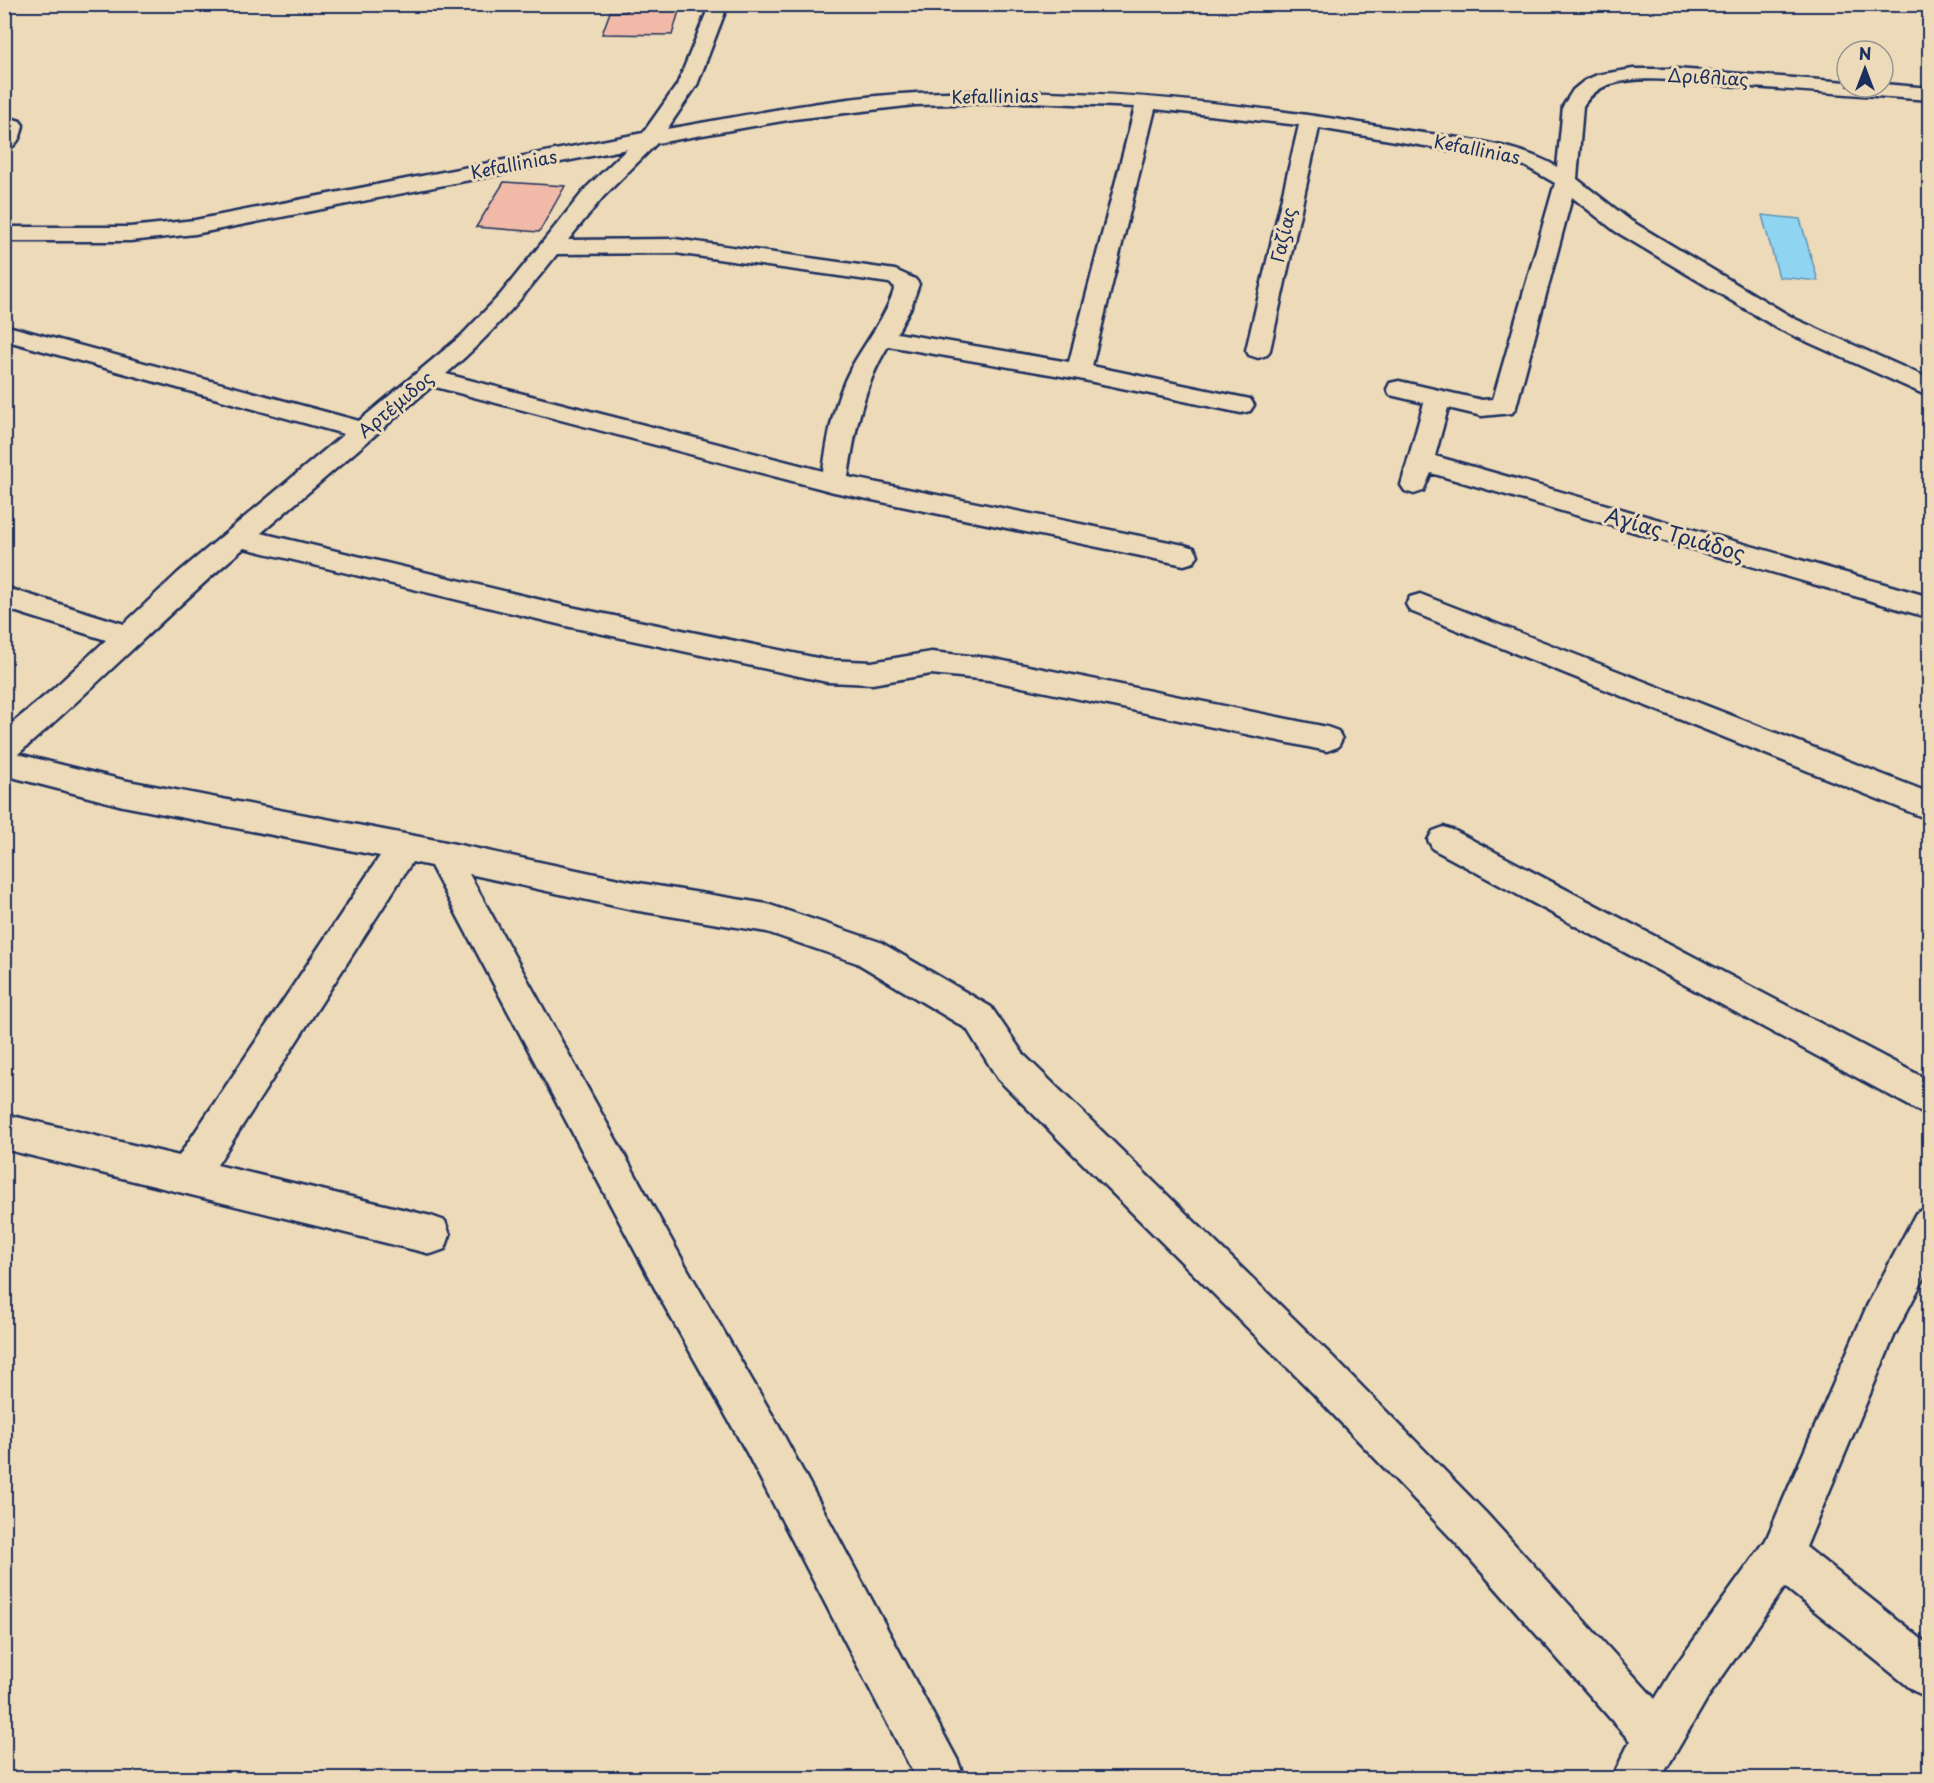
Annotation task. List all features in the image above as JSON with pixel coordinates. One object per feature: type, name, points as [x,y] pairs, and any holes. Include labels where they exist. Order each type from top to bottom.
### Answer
[{"type":"street","name":"Αρτέμιδος","points":[[4,748],[63,698],[238,537],[470,341],[508,300],[595,192],[650,138],[687,85],[719,4]]},
{"type":"street","name":"Δριβλιας","points":[[1438,398],[1482,408],[1503,407],[1566,181],[1573,106],[1577,96],[1605,79],[1636,75],[1677,75],[1928,97]]},
{"type":"street","name":"Kefallinias","points":[[4,234],[130,234],[195,227],[650,138],[794,113],[915,99],[1032,96],[1147,102],[1228,109],[1310,120],[1533,161],[1566,181],[1623,226],[1787,324],[1929,389]]},
{"type":"street","points":[[1079,371],[1147,102]]},
{"type":"street","name":"Γαζίας","points":[[1258,350],[1310,120]]},
{"type":"street","points":[[4,122],[13,125],[11,136],[4,144]]},
{"type":"street","points":[[549,247],[675,246],[895,278],[908,284],[906,293],[863,370],[845,411],[834,483]]},
{"type":"street","points":[[4,332],[365,431]]},
{"type":"street","points":[[882,338],[1079,371],[1241,405]]},
{"type":"street","points":[[429,377],[834,483],[1184,555]]},
{"type":"street","points":[[1399,389],[1438,398]]},
{"type":"street","name":"Αγίας Τριάδος","points":[[1438,398],[1417,473],[1929,608]]},
{"type":"street","points":[[238,537],[566,616],[826,671],[872,673],[931,663],[989,669],[1327,739]]},
{"type":"street","points":[[4,597],[129,636]]},
{"type":"street","points":[[1420,604],[1929,807]]},
{"type":"street","points":[[4,763],[123,793],[441,854],[633,896],[767,918],[868,952],[979,1018],[1011,1067],[1319,1371],[1471,1528],[1658,1737]]},
{"type":"street","points":[[1444,840],[1929,1100]]},
{"type":"street","points":[[189,1174],[404,847]]},
{"type":"street","points":[[441,854],[674,1284],[762,1438],[941,1779]]},
{"type":"street","points":[[4,1131],[431,1234]]},
{"type":"street","points":[[1635,1779],[1692,1681],[1780,1555],[1881,1320],[1929,1226]]},
{"type":"street","points":[[1780,1555],[1929,1675]]},
{"type":"water","points":[[1762,215],[1800,219],[1818,281],[1779,277]]},
{"type":"building","points":[[628,4],[681,4],[672,35],[602,34],[610,12],[626,12]]},
{"type":"building","points":[[504,182],[565,186],[539,232],[476,227]]}]
